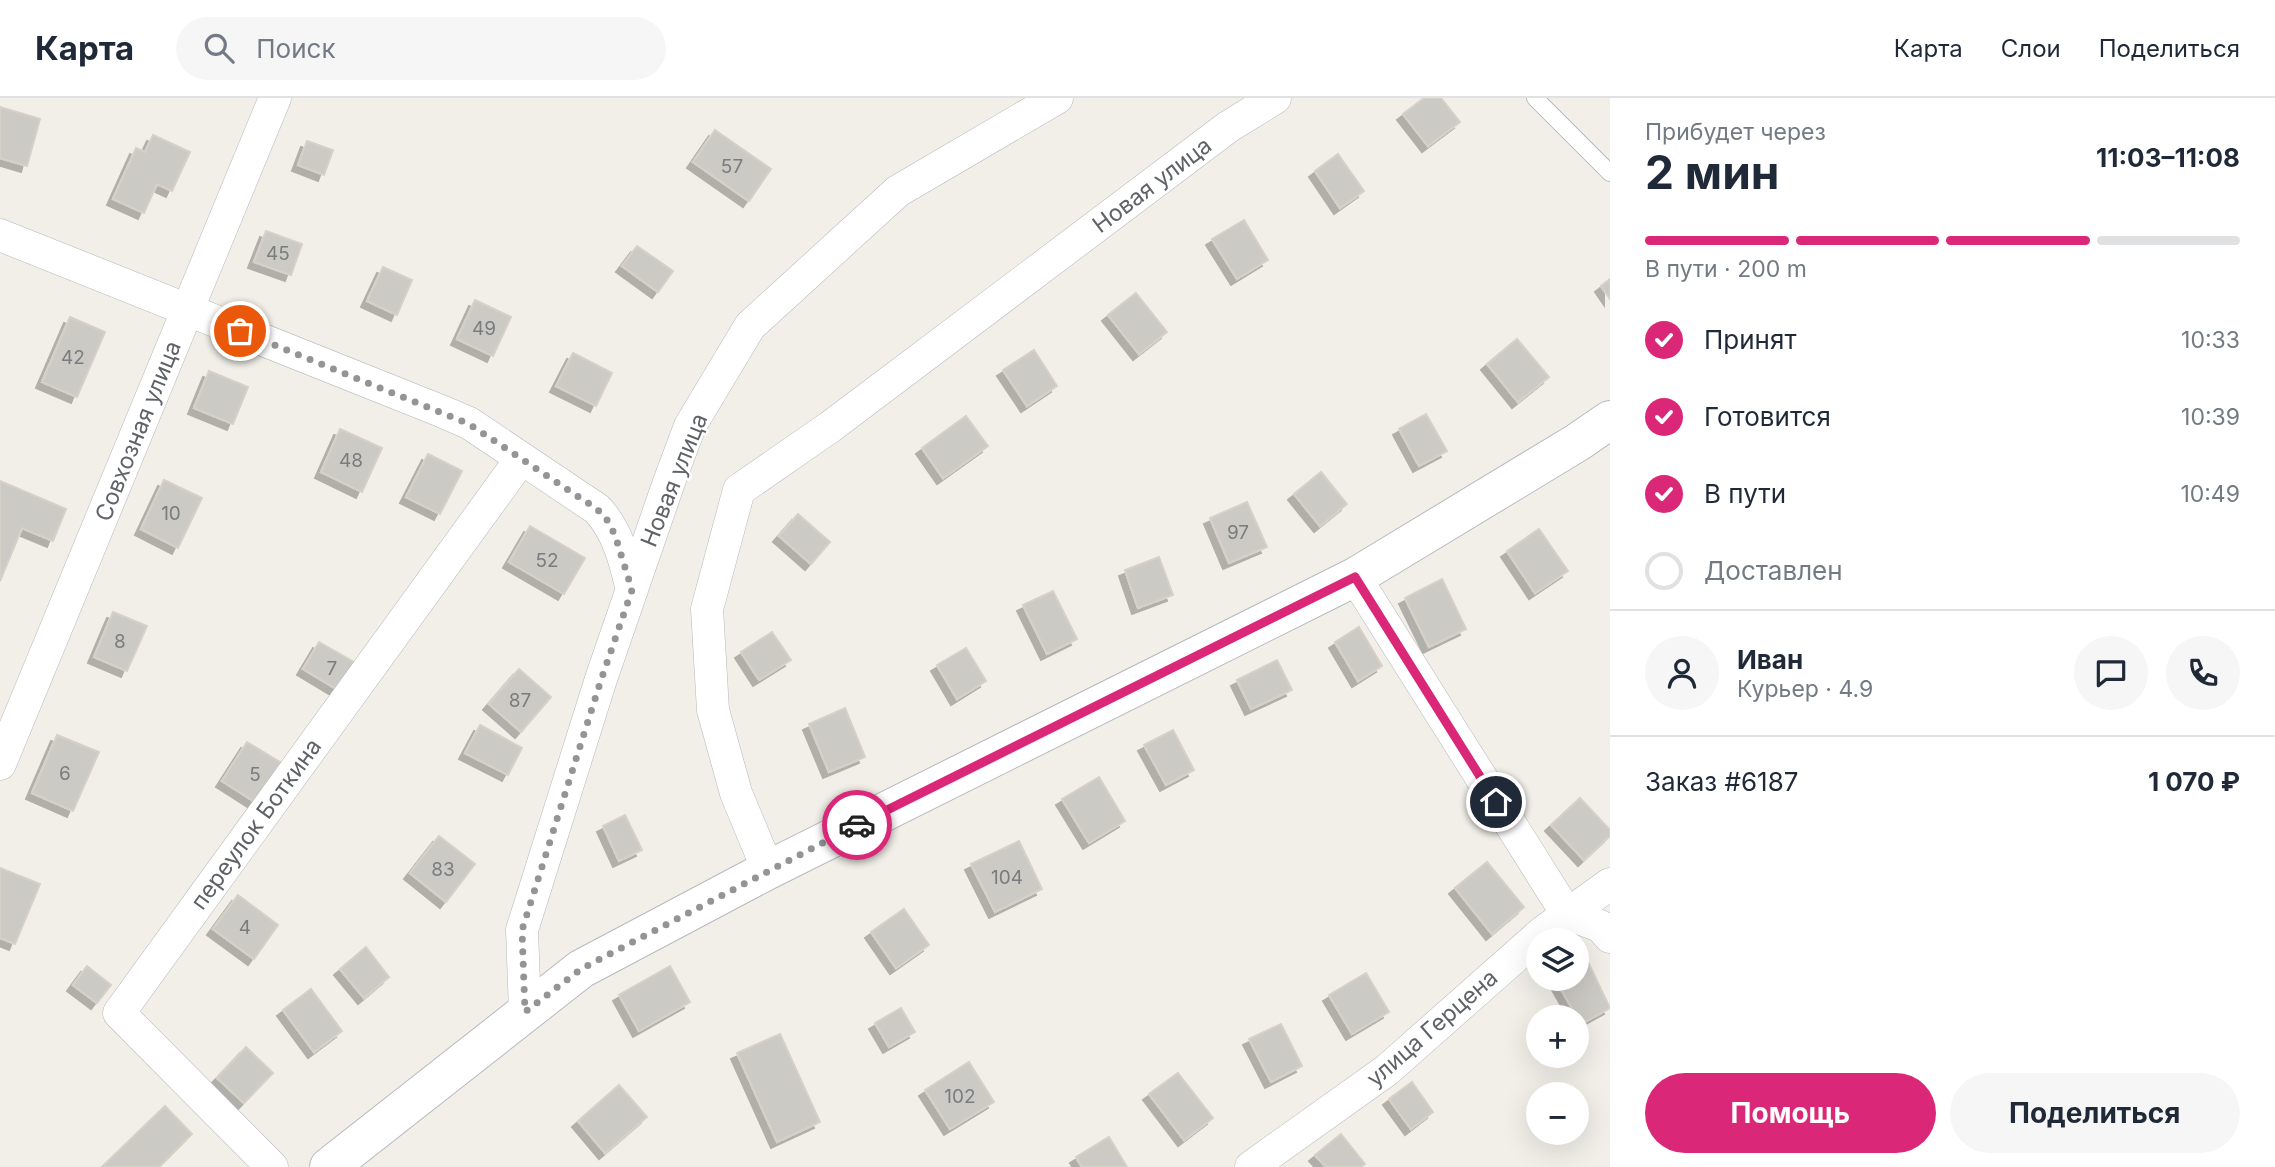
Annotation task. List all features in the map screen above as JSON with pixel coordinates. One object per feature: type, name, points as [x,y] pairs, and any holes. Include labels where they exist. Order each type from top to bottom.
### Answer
[{"type":"main road","points":[[329,1167],[581,969],[768,870],[1355,577],[1610,420]]},
{"type":"street","name":"Совхозная улица","points":[[0,764],[275,98]]},
{"type":"street","name":"Новая улица","points":[[525,1012],[522,930],[601,680],[691,426],[750,326],[898,191],[1057,98]]},
{"type":"street","name":"Новая улица","points":[[768,870],[736,793],[713,710],[707,609],[739,490],[830,427],[1228,127],[1275,98]]},
{"type":"street","points":[[0,235],[469,424],[597,509],[607,520],[625,563],[632,590]]},
{"type":"street","name":"переулок Боткина","points":[[272,1167],[119,1013],[522,459]]},
{"type":"street","points":[[1355,577],[1567,914],[1600,926],[1610,937]]},
{"type":"street","name":"улица Герцена","points":[[1251,1167],[1387,1070],[1523,949],[1610,884]]},
{"type":"lane","points":[[1535,98],[1610,173]]},
{"type":"building","points":[[1424,98],[1441,98],[1460,122],[1428,146],[1403,114]]},
{"type":"building","points":[[0,107],[40,119],[27,166],[0,158]]},
{"type":"building","points":[[715,130],[771,169],[749,201],[693,162]]},
{"type":"building","points":[[153,135],[190,152],[172,191],[157,184],[144,213],[113,199],[136,148],[145,152]]},
{"type":"building","points":[[307,141],[333,150],[324,175],[298,165]]},
{"type":"building","points":[[1338,154],[1364,191],[1340,208],[1315,171]]},
{"type":"building","points":[[1244,220],[1268,260],[1237,279],[1212,239]]},
{"type":"building","points":[[266,231],[302,244],[291,275],[254,262]]},
{"type":"building","points":[[637,246],[673,271],[658,292],[622,266]]},
{"type":"building","points":[[383,267],[412,280],[397,315],[367,301]]},
{"type":"building","points":[[1610,279],[1610,299],[1601,286]]},
{"type":"building","points":[[1136,293],[1167,332],[1139,354],[1108,315]]},
{"type":"building","points":[[475,300],[511,317],[493,356],[457,339]]},
{"type":"building","points":[[70,317],[105,332],[77,397],[42,382]]},
{"type":"building","points":[[1517,339],[1549,377],[1518,402],[1487,364]]},
{"type":"building","points":[[1034,350],[1057,386],[1027,406],[1003,370]]},
{"type":"building","points":[[573,353],[612,373],[596,406],[556,386]]},
{"type":"building","points":[[209,371],[248,387],[233,424],[194,408]]},
{"type":"building","points":[[1426,414],[1447,451],[1419,466],[1399,429]]},
{"type":"building","points":[[966,416],[988,446],[943,478],[922,448]]},
{"type":"building","points":[[340,429],[382,448],[362,492],[321,472]]},
{"type":"building","points":[[428,454],[462,471],[440,514],[406,497]]},
{"type":"building","points":[[1321,472],[1347,504],[1320,526],[1294,494]]},
{"type":"building","points":[[164,480],[202,498],[178,548],[141,529]]},
{"type":"building","points":[[0,481],[66,509],[53,541],[22,528],[0,581]]},
{"type":"building","points":[[1247,502],[1267,547],[1229,563],[1210,518]]},
{"type":"building","points":[[798,514],[830,542],[811,564],[779,536]]},
{"type":"building","points":[[530,526],[585,558],[564,594],[509,562]]},
{"type":"building","points":[[1539,529],[1568,571],[1535,593],[1507,551]]},
{"type":"building","points":[[1159,557],[1173,595],[1138,608],[1125,570]]},
{"type":"building","points":[[1442,579],[1466,629],[1429,647],[1405,598]]},
{"type":"building","points":[[1053,591],[1077,639],[1047,654],[1023,605]]},
{"type":"building","points":[[113,612],[147,626],[127,671],[94,657]]},
{"type":"building","points":[[1359,627],[1382,666],[1358,681],[1335,642]]},
{"type":"building","points":[[772,632],[791,660],[759,680],[741,652]]},
{"type":"building","points":[[319,642],[361,666],[345,694],[303,669]]},
{"type":"building","points":[[966,648],[986,681],[957,699],[937,665]]},
{"type":"building","points":[[1277,660],[1292,690],[1251,709],[1237,680]]},
{"type":"building","points":[[519,669],[551,697],[521,732],[489,704]]},
{"type":"building","points":[[845,708],[865,757],[829,772],[809,724]]},
{"type":"building","points":[[480,725],[522,748],[508,775],[465,753]]},
{"type":"building","points":[[1173,730],[1194,770],[1166,785],[1144,745]]},
{"type":"building","points":[[57,735],[99,752],[73,811],[32,793]]},
{"type":"building","points":[[247,742],[288,767],[263,807],[222,781]]},
{"type":"building","points":[[1099,777],[1125,821],[1089,843],[1062,799]]},
{"type":"building","points":[[1580,798],[1610,830],[1610,836],[1584,860],[1551,825]]},
{"type":"building","points":[[625,815],[642,850],[619,861],[603,826]]},
{"type":"building","points":[[439,836],[475,864],[446,902],[410,873]]},
{"type":"building","points":[[1019,841],[1042,889],[995,912],[971,864]]},
{"type":"building","points":[[1487,862],[1524,907],[1492,934],[1455,888]]},
{"type":"building","points":[[0,868],[40,884],[15,944],[0,938]]},
{"type":"building","points":[[238,895],[278,925],[254,959],[213,929]]},
{"type":"building","points":[[904,909],[929,945],[896,968],[871,932]]},
{"type":"building","points":[[366,947],[389,977],[364,998],[340,969]]},
{"type":"building","points":[[1589,964],[1610,1008],[1589,1020],[1589,1005],[1570,1005],[1562,991],[1589,991]]},
{"type":"building","points":[[87,966],[111,985],[97,1003],[73,985]]},
{"type":"building","points":[[670,966],[690,1002],[639,1031],[619,995]]},
{"type":"building","points":[[1366,973],[1389,1012],[1352,1034],[1329,995]]},
{"type":"building","points":[[311,989],[342,1031],[314,1052],[283,1010]]},
{"type":"building","points":[[901,1008],[915,1032],[889,1047],[875,1023]]},
{"type":"building","points":[[1281,1024],[1302,1066],[1271,1082],[1249,1039]]},
{"type":"building","points":[[780,1034],[820,1122],[777,1142],[737,1053]]},
{"type":"building","points":[[246,1047],[273,1073],[244,1103],[217,1078]]},
{"type":"building","points":[[969,1062],[994,1102],[950,1129],[925,1090]]},
{"type":"building","points":[[1178,1073],[1213,1118],[1184,1140],[1149,1094]]},
{"type":"building","points":[[1412,1082],[1433,1112],[1411,1129],[1389,1099]]},
{"type":"building","points":[[619,1085],[647,1117],[605,1153],[578,1121]]},
{"type":"building","points":[[165,1106],[192,1134],[159,1167],[102,1167]]},
{"type":"building","points":[[1341,1134],[1365,1164],[1361,1167],[1326,1167],[1315,1155]]},
{"type":"building","points":[[1109,1137],[1127,1167],[1082,1167],[1076,1157]]},
{"type":"way so far","points":[[240,331],[469,424],[597,509],[615,535],[632,590],[522,930],[525,1012],[581,969],[857,825]]},
{"type":"route","points":[[857,825],[1355,577],[1496,802]]}]
